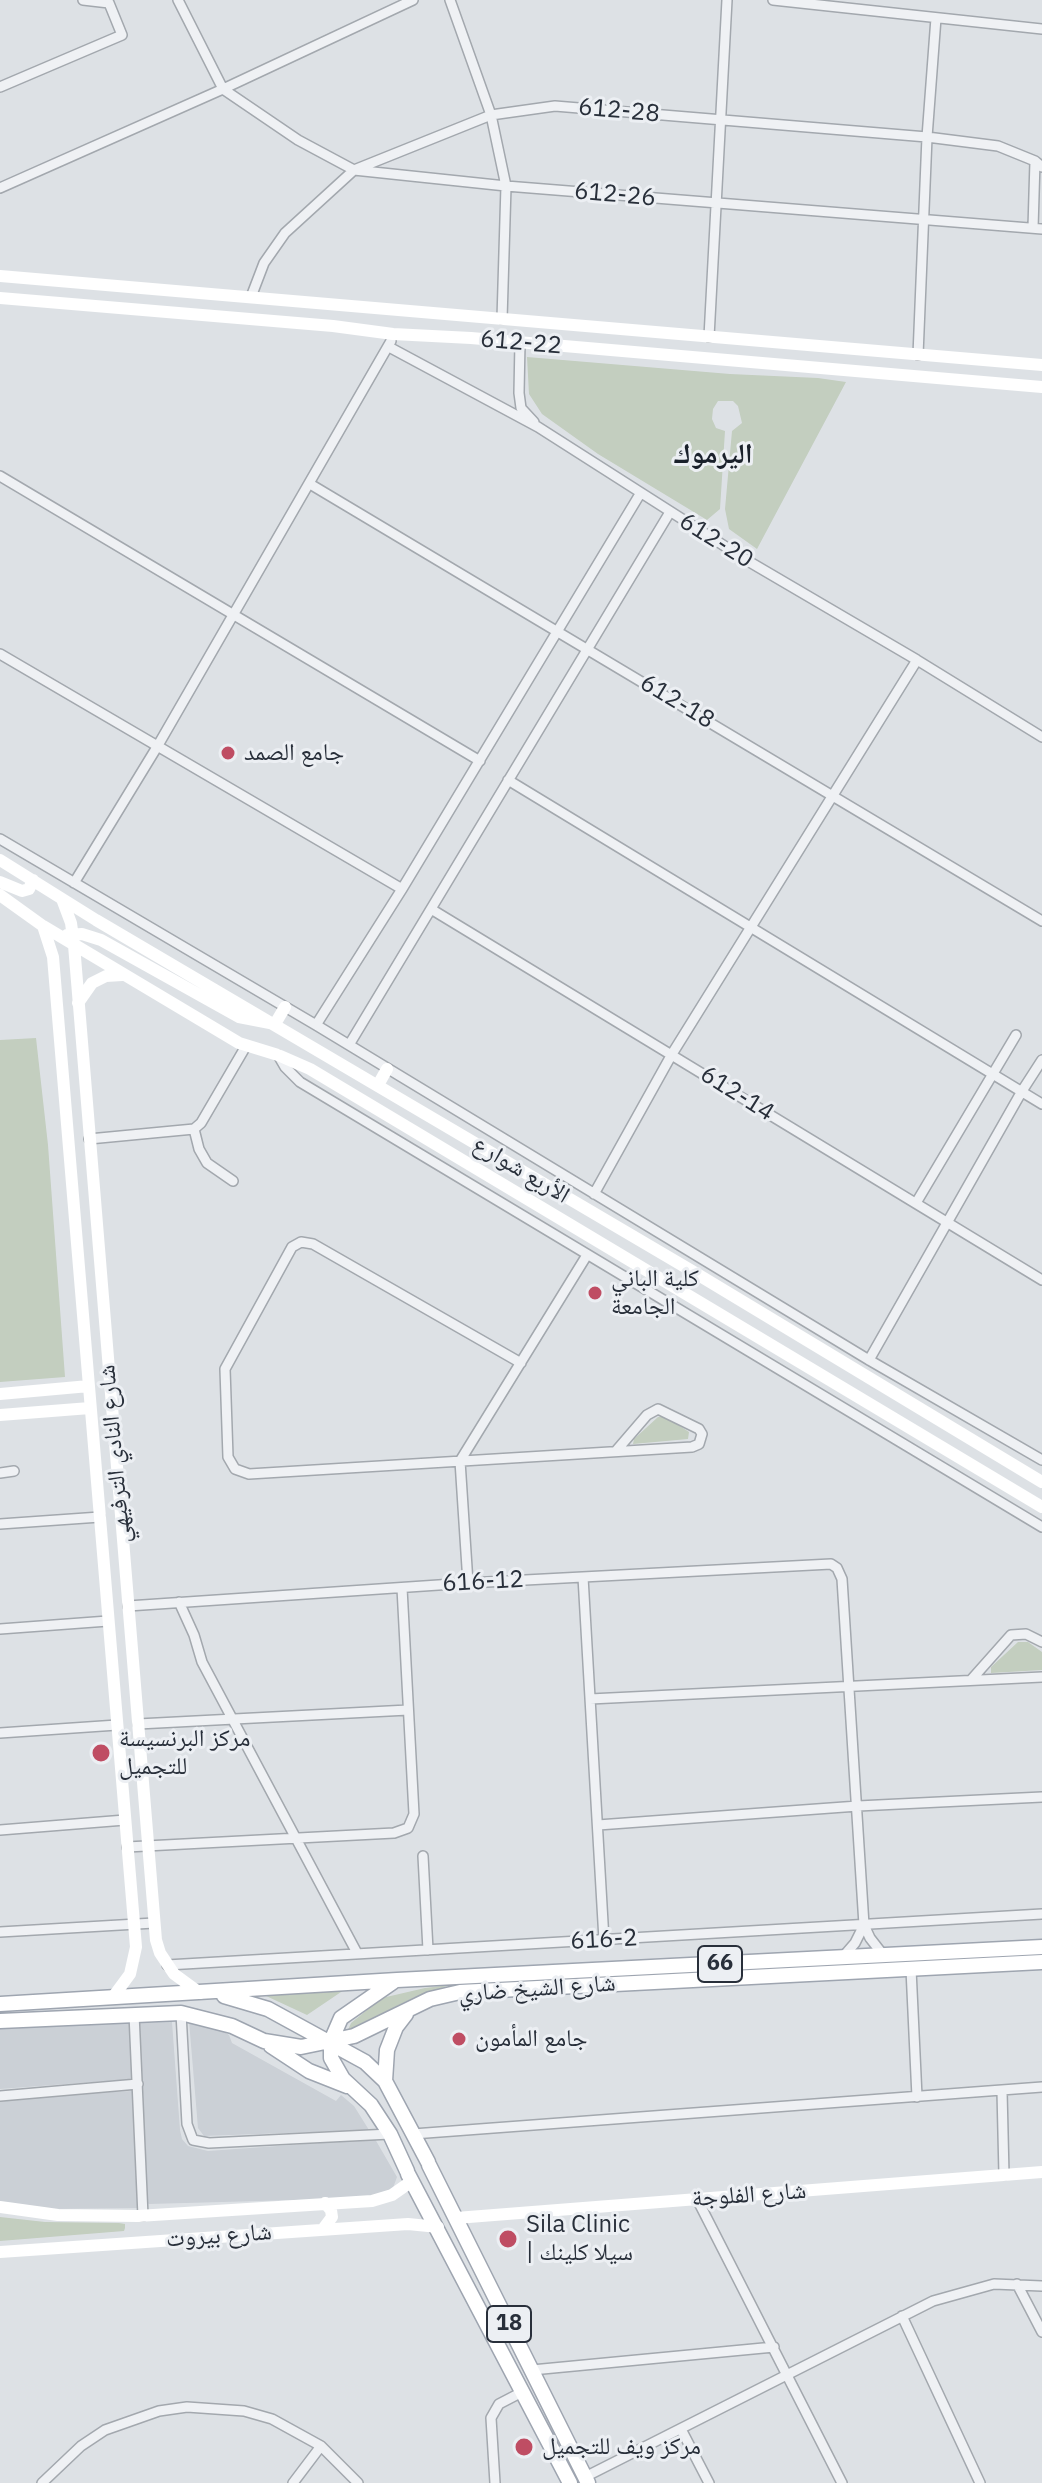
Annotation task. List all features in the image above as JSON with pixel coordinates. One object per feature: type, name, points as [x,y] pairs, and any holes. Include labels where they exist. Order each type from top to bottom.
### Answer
[{"type":"main road","name":"شارع الشيخ ضاري","points":[[0,2004],[1042,1947]]},
{"type":"main road","name":"شارع الشيخ ضاري","points":[[0,2021],[181,2013],[232,2026],[264,2041],[294,2047],[365,2032],[430,1999],[460,1992],[1042,1962]]},
{"type":"main road","points":[[331,2041],[336,2025],[346,2014],[397,1980]]},
{"type":"main road","name":"18","points":[[200,1993],[242,2000],[268,2009],[331,2041],[365,2062],[385,2081],[532,2370],[581,2481]]},
{"type":"main road","points":[[385,2081],[385,2060],[391,2038],[411,2008]]},
{"type":"main road","points":[[264,2041],[309,2071],[351,2087]]},
{"type":"main road","name":"18","points":[[331,2041],[332,2064],[371,2105],[390,2134],[524,2391],[581,2481]]},
{"type":"street","points":[[0,87],[122,35],[109,3],[83,0]]},
{"type":"street","points":[[0,188],[413,0]]},
{"type":"street","points":[[450,0],[491,115],[506,186],[502,319]]},
{"type":"street","points":[[709,337],[727,0]]},
{"type":"street","points":[[773,0],[1042,29]]},
{"type":"street","points":[[181,1],[223,89],[298,140],[354,170],[285,233],[264,263],[251,297]]},
{"type":"street","points":[[918,355],[927,137],[936,18]]},
{"type":"street","name":"612-28","points":[[354,170],[491,115],[555,106],[927,137],[998,146],[1039,164]]},
{"type":"street","points":[[1038,228],[1039,164]]},
{"type":"street","name":"612-26","points":[[354,170],[506,186],[1038,228]]},
{"type":"street","name":"612-22","points":[[0,276],[1042,365]]},
{"type":"street","name":"612-22","points":[[0,298],[333,326],[391,341],[520,342],[1042,387]]},
{"type":"street","points":[[333,326],[334,304]]},
{"type":"street","points":[[74,883],[157,747],[391,341]]},
{"type":"street","name":"612-20","points":[[391,341],[538,427],[748,561],[1042,737]]},
{"type":"street","points":[[520,342],[521,408],[538,427]]},
{"type":"street","points":[[815,368],[818,346]]},
{"type":"street","points":[[0,476],[480,761]]},
{"type":"street","name":"612-18","points":[[310,484],[1042,921]]},
{"type":"street","points":[[316,1025],[402,889],[640,494]]},
{"type":"street","points":[[349,1045],[670,512]]},
{"type":"street","points":[[0,654],[402,889]]},
{"type":"street","points":[[594,1194],[672,1054],[917,660]]},
{"type":"street","points":[[508,780],[1042,1104]]},
{"type":"street","points":[[0,839],[316,1025],[869,1360],[1042,1460]]},
{"type":"street","name":"الأربع شوارع","points":[[0,860],[1042,1482]]},
{"type":"street","points":[[0,882],[22,891],[29,889],[33,880]]},
{"type":"street","name":"الأربع شوارع","points":[[0,895],[64,939],[246,1046],[310,1069],[1042,1507]]},
{"type":"street","name":"شارع النادي الترفيهي","points":[[62,899],[64,939],[78,1003],[154,1923],[156,1940],[167,1965]]},
{"type":"street","name":"612-14","points":[[431,909],[1042,1280]]},
{"type":"street","points":[[64,939],[82,934],[101,940],[229,1013],[251,1021],[275,1024],[285,1007]]},
{"type":"street","name":"شارع النادي الترفيهي","points":[[64,939],[53,957],[84,1408],[100,1517],[134,1925],[135,1961],[130,1974],[113,1997]]},
{"type":"street","points":[[93,956],[93,946],[101,940]]},
{"type":"street","points":[[78,1003],[92,983],[106,976],[123,975]]},
{"type":"street","points":[[916,1203],[1016,1035]]},
{"type":"street","points":[[89,1139],[194,1129],[201,1123],[246,1046]]},
{"type":"street","points":[[278,1055],[289,1073],[300,1082],[1042,1527]]},
{"type":"street","points":[[869,1360],[1042,1060]]},
{"type":"street","points":[[378,1085],[387,1069]]},
{"type":"street","points":[[194,1129],[199,1149],[207,1163],[233,1181]]},
{"type":"street","points":[[521,1363],[313,1244],[301,1242],[292,1247],[225,1369],[228,1457],[235,1469],[249,1474],[692,1447],[699,1444],[702,1434],[699,1429],[658,1409],[647,1415],[616,1451]]},
{"type":"street","points":[[468,1583],[460,1461],[587,1255]]},
{"type":"street","points":[[680,1291],[692,1271]]},
{"type":"street","points":[[0,1394],[83,1387]]},
{"type":"street","points":[[0,1415],[84,1408]]},
{"type":"street","points":[[0,1473],[14,1471]]},
{"type":"street","points":[[0,1524],[100,1517]]},
{"type":"street","name":"616-12","points":[[128,1606],[825,1563],[837,1568],[842,1579],[850,1686]]},
{"type":"street","points":[[583,1577],[604,1940]]},
{"type":"street","points":[[127,1847],[394,1833],[408,1828],[414,1814],[402,1588]]},
{"type":"street","points":[[179,1602],[202,1662],[357,1953]]},
{"type":"street","points":[[0,1629],[108,1621]]},
{"type":"street","points":[[971,1680],[1011,1635],[1026,1634],[1042,1642]]},
{"type":"street","points":[[112,1663],[133,1665]]},
{"type":"street","points":[[590,1699],[1042,1677]]},
{"type":"street","points":[[850,1686],[864,1925],[874,1945],[884,1956]]},
{"type":"street","points":[[138,1724],[408,1710]]},
{"type":"street","points":[[0,1733],[117,1725]]},
{"type":"street","points":[[598,1825],[858,1806],[1042,1797]]},
{"type":"street","points":[[0,1830],[125,1820]]},
{"type":"street","points":[[423,1856],[428,1950]]},
{"type":"street","name":"616-2","points":[[167,1965],[1042,1914]]},
{"type":"street","points":[[0,1932],[154,1923]]},
{"type":"street","points":[[842,1958],[855,1943],[864,1925]]},
{"type":"street","points":[[167,1965],[183,1982],[200,1993]]},
{"type":"street","points":[[911,1969],[917,2097]]},
{"type":"street","points":[[181,2013],[187,2124],[193,2140],[209,2143],[390,2134]]},
{"type":"street","points":[[134,2014],[143,2216]]},
{"type":"street","points":[[0,2096],[138,2084]]},
{"type":"street","points":[[413,2134],[1042,2087]]},
{"type":"street","points":[[1002,2091],[1004,2175]]},
{"type":"street","name":"شارع الفلوجة","points":[[456,2218],[1042,2172]]},
{"type":"street","name":"شارع بيروت","points":[[0,2207],[58,2215],[143,2216],[325,2203],[385,2198],[409,2175]]},
{"type":"street","points":[[697,2199],[842,2483]]},
{"type":"street","points":[[323,2229],[332,2217],[325,2203]]},
{"type":"street","name":"شارع بيروت","points":[[0,2252],[408,2224],[438,2227]]},
{"type":"street","points":[[581,2481],[933,2301],[994,2284],[1042,2286]]},
{"type":"street","points":[[1017,2284],[1042,2332]]},
{"type":"street","points":[[902,2316],[980,2483]]},
{"type":"street","points":[[532,2370],[774,2347]]},
{"type":"street","points":[[495,2483],[491,2418],[499,2404],[524,2391]]},
{"type":"street","points":[[42,2483],[81,2446],[105,2430],[131,2419],[173,2409],[216,2407],[272,2419],[321,2446],[358,2483]]},
{"type":"street","points":[[681,2429],[709,2483]]},
{"type":"street","points":[[293,2483],[321,2446]]},
{"type":"shaded area","points":[[189,2021],[221,2030],[229,2035],[232,2043],[336,2101],[341,2095],[354,2106],[369,2130],[204,2136],[198,2128]]},
{"type":"shaded area","points":[[172,2022],[180,2130],[188,2146],[208,2151],[375,2139],[397,2177],[393,2188],[369,2198],[149,2204],[145,2201],[140,2023]]},
{"type":"shaded area","points":[[128,2023],[131,2026],[133,2079],[0,2089],[0,2029]]},
{"type":"shaded area","points":[[132,2091],[139,2208],[52,2209],[0,2204],[0,2098]]},
{"type":"green space","points":[[527,357],[846,382],[757,549],[729,529],[725,509],[732,431],[742,423],[738,406],[733,401],[718,401],[713,409],[712,419],[716,428],[725,431],[720,509],[707,520],[598,454],[542,414],[529,394]]},
{"type":"green space","points":[[36,1038],[48,1145],[65,1377],[0,1382],[0,1040]]},
{"type":"green space","points":[[658,1417],[666,1417],[689,1432],[688,1439],[633,1444],[634,1439]]},
{"type":"green space","points":[[1018,1642],[1028,1642],[1042,1652],[1042,1670],[991,1673],[991,1667]]},
{"type":"green space","points":[[450,1985],[413,1998],[348,2030],[351,2023],[382,1998]]},
{"type":"green space","points":[[344,1990],[307,2015],[264,1995]]},
{"type":"green space","points":[[0,2217],[45,2222],[119,2223],[125,2224],[125,2228],[124,2231],[0,2241]]},
{"type":"place","name":"جامع الصمد","points":[[228,753]]},
{"type":"place","name":"كلية الباني الجامعة","points":[[595,1293]]},
{"type":"place","name":"مركز البرنسيسة للتجميل","points":[[101,1753]]},
{"type":"place","name":"جامع المأمون","points":[[459,2039]]},
{"type":"place","name":"Sila Clinic | سيلا كلينك","points":[[508,2239]]},
{"type":"place","name":"مركز ويف للتجميل","points":[[524,2447]]},
{"type":"district","name":"اليرموك","points":[[713,455]]}]
